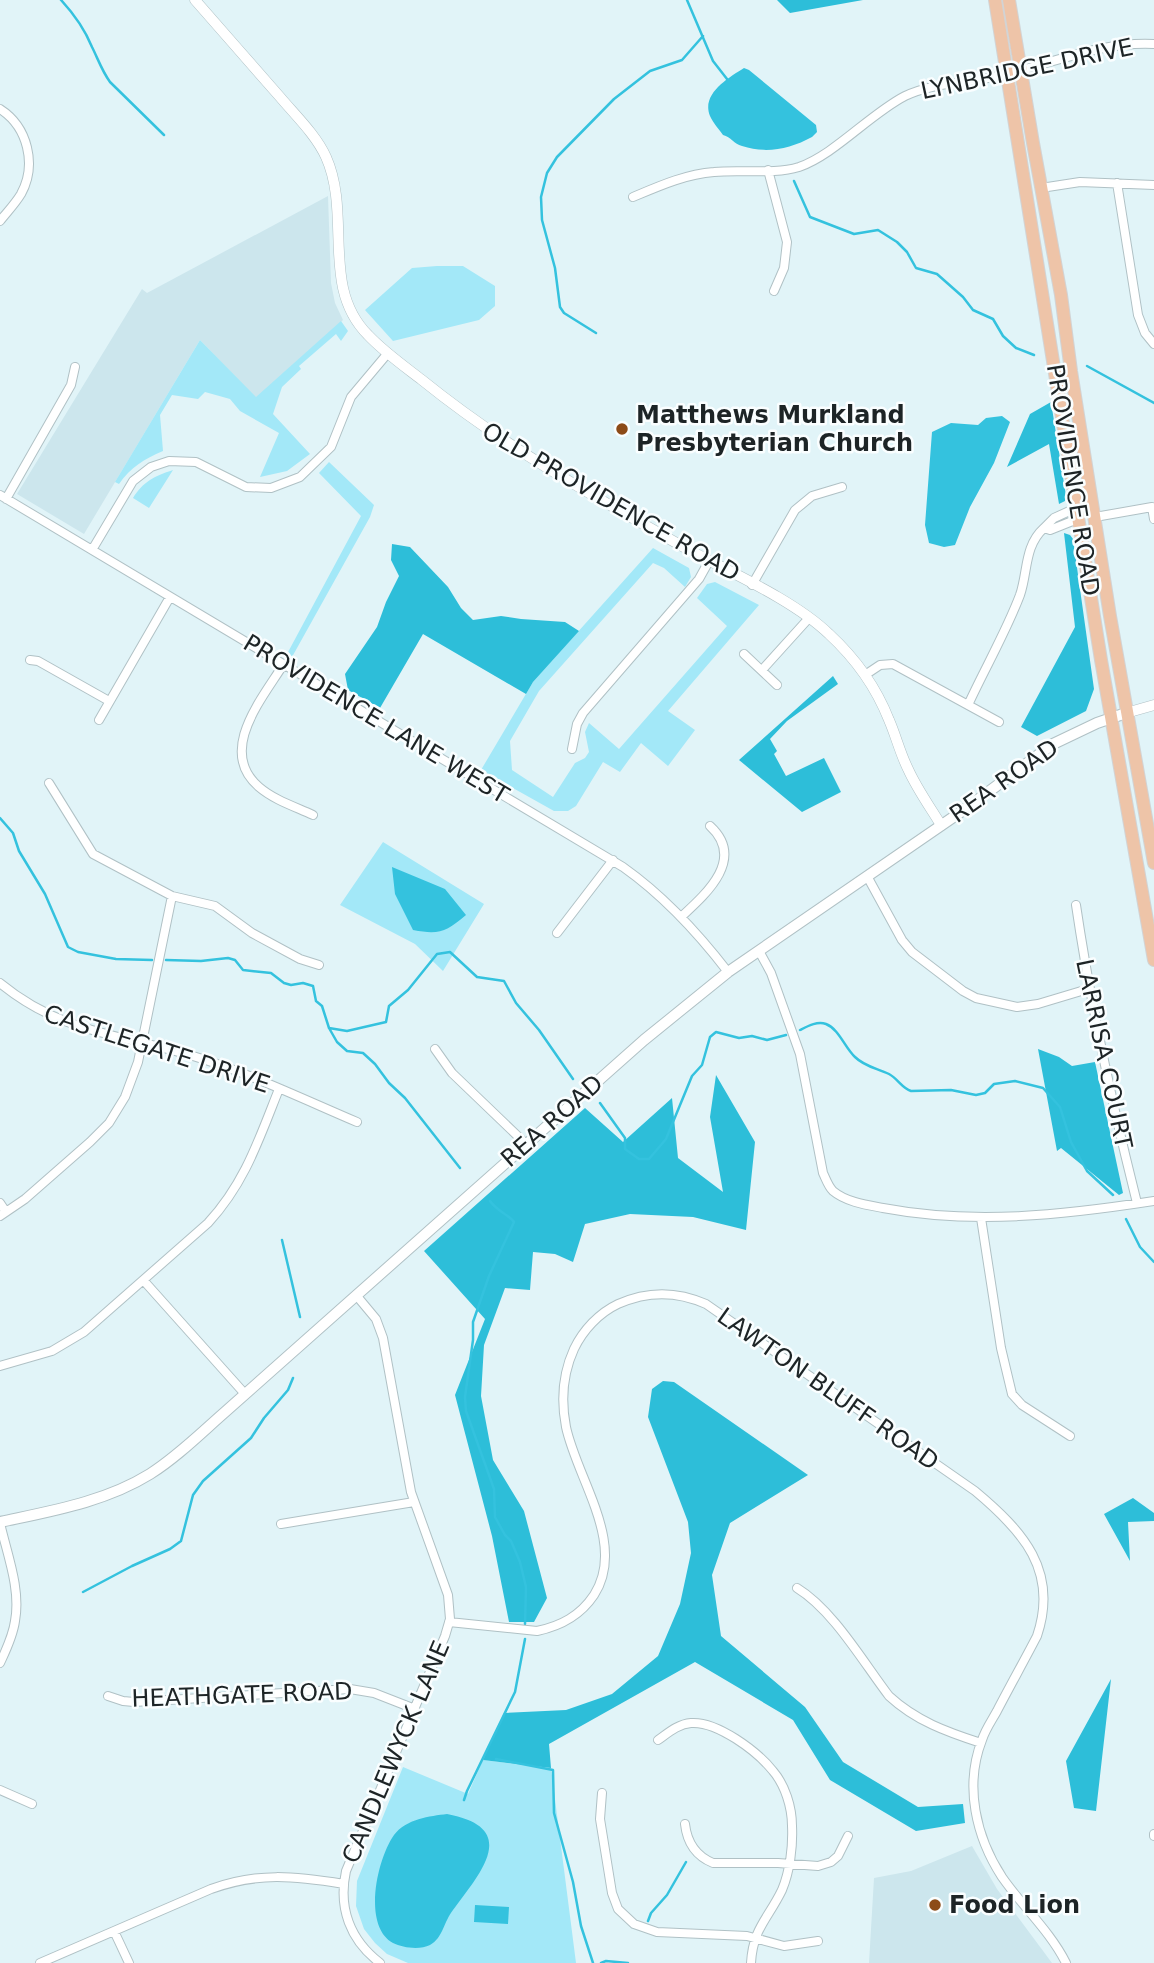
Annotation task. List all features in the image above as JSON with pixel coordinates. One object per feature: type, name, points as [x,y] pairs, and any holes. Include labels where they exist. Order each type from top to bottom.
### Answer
[{"type":"main road","name":"PROVIDENCE ROAD","points":[[995,0],[1154,960]]},
{"type":"main road","name":"PROVIDENCE ROAD","points":[[1009,0],[1062,295],[1071,371],[1126,713],[1154,863]]},
{"type":"main road","name":"REA ROAD","points":[[0,1523],[97,1498],[128,1486],[167,1462],[245,1394],[258,1375],[356,1295],[644,1040],[728,972],[1054,744],[1126,713]]},
{"type":"street","name":"OLD PROVIDENCE ROAD","points":[[195,0],[294,113],[323,151],[337,194],[339,267],[344,300],[362,329],[388,353],[482,427],[529,459],[809,618],[845,649],[864,675],[881,703],[910,774],[941,825]]},
{"type":"street","name":"LYNBRIDGE DRIVE","points":[[634,197],[661,185],[705,173],[791,169],[811,161],[907,95],[923,89],[1007,74],[1099,49],[1126,44],[1154,44]]},
{"type":"street","points":[[0,109],[16,123],[29,152],[26,183],[0,221]]},
{"type":"street","points":[[768,170],[787,242],[784,268],[774,291]]},
{"type":"street","points":[[1041,188],[1069,182],[1154,185]]},
{"type":"street","points":[[1117,183],[1139,315],[1145,333],[1154,344]]},
{"type":"street","points":[[92,550],[133,481],[151,467],[169,461],[196,462],[246,487],[271,488],[300,477],[331,447],[351,397],[388,353]]},
{"type":"street","points":[[3,497],[71,385],[75,367]]},
{"type":"street","points":[[752,585],[795,510],[812,496],[842,487]]},
{"type":"street","name":"PROVIDENCE LANE WEST","points":[[3,497],[613,860],[643,881],[681,917],[728,972]]},
{"type":"street","points":[[1095,517],[1152,507],[1154,519]]},
{"type":"street","points":[[968,705],[1020,595],[1033,542],[1055,518],[1079,512]]},
{"type":"street","points":[[572,749],[577,724],[583,713],[699,579],[709,561]]},
{"type":"street","points":[[99,720],[170,597]]},
{"type":"street","points":[[762,670],[809,618]]},
{"type":"street","points":[[744,654],[777,685]]},
{"type":"street","points":[[30,660],[38,661],[109,701]]},
{"type":"street","points":[[864,675],[880,665],[892,664],[999,722]]},
{"type":"street","points":[[283,665],[244,732],[241,743],[243,759],[248,774],[260,788],[313,815]]},
{"type":"street","points":[[1126,713],[1154,705]]},
{"type":"street","points":[[49,783],[93,854],[172,896],[215,906],[262,939],[300,959],[319,965]]},
{"type":"street","points":[[681,917],[709,892],[718,878],[723,860],[723,844],[719,834],[710,826]]},
{"type":"street","points":[[558,933],[613,860]]},
{"type":"street","points":[[867,876],[902,940],[912,952],[976,998],[1017,1007],[1038,1004],[1088,989]]},
{"type":"street","points":[[0,1203],[3,1214],[34,1191],[108,1123],[133,1079],[172,896]]},
{"type":"street","name":"LARRISA COURT","points":[[1076,905],[1088,989],[1137,1203]]},
{"type":"street","points":[[759,951],[771,974],[800,1054],[819,1154],[826,1182],[832,1191],[849,1200],[952,1218],[1072,1212],[1154,1200]]},
{"type":"street","name":"CASTLEGATE DRIVE","points":[[0,984],[29,1005],[62,1022],[193,1056],[357,1122]]},
{"type":"street","points":[[435,1049],[452,1073],[526,1144]]},
{"type":"street","points":[[0,1366],[52,1351],[94,1325],[208,1223],[232,1195],[254,1153],[279,1089]]},
{"type":"street","points":[[981,1218],[1001,1348],[1012,1394],[1022,1405],[1070,1436]]},
{"type":"street","points":[[144,1281],[245,1394]]},
{"type":"street","name":"CANDLEWYCK LANE","points":[[356,1295],[381,1327],[404,1460],[414,1502],[444,1580],[449,1622],[346,1871],[344,1906],[349,1926],[366,1951],[380,1963]]},
{"type":"street","name":"LAWTON BLUFF ROAD","points":[[449,1622],[537,1631],[571,1619],[589,1602],[606,1563],[605,1542],[566,1426],[564,1389],[570,1358],[584,1332],[600,1315],[613,1307],[642,1296],[677,1295],[706,1304],[975,1491],[997,1509],[1026,1542],[1035,1558],[1043,1581],[1045,1602],[1042,1623],[981,1743],[975,1774],[975,1812],[986,1849],[1006,1882],[1066,1963]]},
{"type":"street","points":[[281,1524],[414,1502]]},
{"type":"street","points":[[0,1523],[17,1608],[14,1628],[0,1663]]},
{"type":"street","points":[[797,1588],[820,1605],[889,1696],[901,1707],[925,1722],[981,1743]]},
{"type":"street","name":"HEATHGATE ROAD","points":[[108,1696],[123,1702],[134,1702],[362,1690],[415,1709]]},
{"type":"street","points":[[658,1740],[684,1724],[700,1723],[732,1736],[772,1769],[782,1786],[791,1817],[789,1864],[783,1888],[755,1937],[751,1963]]},
{"type":"street","points":[[0,1790],[32,1804]]},
{"type":"street","points":[[602,1793],[600,1819],[612,1894],[618,1909],[629,1921],[657,1932],[736,1934],[789,1947],[818,1941]]},
{"type":"street","points":[[685,1824],[695,1851],[705,1860],[722,1863],[814,1866],[827,1864],[840,1853],[848,1836]]},
{"type":"street","points":[[40,1963],[211,1889],[239,1880],[278,1875],[344,1884]]},
{"type":"street","points":[[114,1931],[128,1963]]},
{"type":"shaded area","points":[[777,0],[863,0],[790,13]]},
{"type":"shaded area","points":[[744,68],[816,125],[817,132],[795,145],[769,150],[742,146],[723,135],[710,116],[709,101],[718,88]]},
{"type":"shaded area","points":[[328,196],[331,283],[335,303],[343,320],[256,398],[200,340],[84,534],[17,494],[142,289],[147,293]]},
{"type":"shaded area","points":[[463,266],[495,286],[495,306],[479,320],[393,341],[365,310],[412,268]]},
{"type":"shaded area","points":[[341,321],[348,331],[341,341],[336,334],[299,366],[301,369],[282,387],[273,414],[310,454],[287,471],[260,477],[279,433],[240,411],[230,399],[205,392],[198,399],[172,395],[160,415],[163,451],[138,464],[119,484],[115,482],[200,340],[256,397]]},
{"type":"shaded area","points":[[1051,402],[1066,496],[1065,501],[1059,504],[1049,444],[1007,467],[1030,414]]},
{"type":"shaded area","points":[[1002,416],[1010,422],[994,463],[970,507],[955,545],[944,547],[929,543],[925,525],[932,432],[951,423],[978,425],[986,418]]},
{"type":"shaded area","points":[[329,462],[374,505],[370,517],[292,657],[287,654],[361,516],[319,473]]},
{"type":"shaded area","points":[[173,470],[149,508],[133,498],[150,480]]},
{"type":"shaded area","points":[[1064,533],[1073,539],[1094,689],[1086,711],[1037,736],[1021,727],[1075,627]]},
{"type":"shaded area","points":[[392,544],[410,547],[448,587],[461,608],[473,620],[501,616],[565,622],[579,631],[533,682],[526,694],[423,634],[380,708],[348,690],[345,674],[377,627],[399,576],[391,560]]},
{"type":"shaded area","points":[[653,548],[689,568],[691,577],[685,587],[664,568],[653,563],[539,691],[510,741],[512,770],[553,797],[575,763],[585,758],[589,752],[585,732],[589,723],[619,749],[727,626],[697,598],[707,584],[715,582],[759,605],[668,711],[695,730],[668,766],[641,743],[620,772],[603,762],[576,806],[568,811],[554,811],[481,770],[533,682]]},
{"type":"shaded area","points":[[833,676],[838,684],[787,721],[770,739],[777,751],[774,754],[786,776],[824,758],[841,792],[802,812],[739,760]]},
{"type":"shaded area","points":[[383,842],[484,904],[443,971],[415,944],[340,905]]},
{"type":"shaded area","points":[[392,867],[445,889],[466,915],[442,931],[413,930],[395,894]]},
{"type":"shaded area","points":[[1038,1049],[1059,1057],[1072,1066],[1095,1062],[1123,1193],[1119,1195],[1061,1148],[1057,1151]]},
{"type":"shaded area","points":[[716,1075],[755,1142],[746,1230],[693,1217],[630,1214],[585,1224],[573,1262],[555,1254],[533,1252],[530,1290],[505,1288],[484,1345],[481,1396],[493,1460],[524,1511],[547,1598],[534,1622],[509,1622],[492,1536],[455,1395],[485,1319],[424,1251],[585,1108],[623,1142],[672,1098],[678,1158],[723,1192],[710,1117]]},
{"type":"shaded area","points":[[663,1381],[674,1382],[808,1475],[730,1523],[712,1575],[721,1636],[805,1707],[843,1762],[918,1807],[963,1804],[965,1823],[916,1831],[830,1780],[793,1720],[695,1662],[549,1744],[551,1768],[483,1760],[504,1713],[566,1710],[612,1694],[658,1656],[680,1604],[691,1553],[688,1522],[648,1417],[652,1389]]},
{"type":"shaded area","points":[[1133,1498],[1154,1513],[1154,1521],[1128,1522],[1130,1561],[1104,1514]]},
{"type":"shaded area","points":[[1111,1679],[1096,1811],[1074,1808],[1066,1761]]},
{"type":"shaded area","points":[[483,1760],[551,1768],[576,1963],[408,1963],[387,1954],[364,1929],[356,1906],[357,1881],[403,1767],[468,1794]]},
{"type":"shaded area","points":[[447,1814],[470,1821],[483,1830],[489,1841],[483,1867],[434,1942],[417,1948],[397,1945],[383,1934],[375,1908],[382,1860],[394,1835],[405,1825],[419,1819]]},
{"type":"shaded area","points":[[972,1846],[997,1889],[1052,1963],[869,1963],[874,1878],[911,1871]]},
{"type":"shaded area","points":[[475,1905],[509,1907],[508,1924],[474,1922]]},
{"type":"waterway","points":[[61,0],[82,28],[110,82],[164,135]]},
{"type":"waterway","points":[[687,0],[713,61],[727,79]]},
{"type":"waterway","points":[[596,333],[564,313],[560,307],[555,268],[542,220],[541,197],[547,173],[557,157],[614,99],[650,71],[682,60],[703,36]]},
{"type":"waterway","points":[[794,181],[810,217],[854,234],[878,230],[897,242],[907,252],[916,268],[937,274],[963,297],[973,310],[993,319],[1003,336],[1016,348],[1034,355]]},
{"type":"waterway","points":[[1087,366],[1154,403]]},
{"type":"waterway","points":[[0,818],[13,833],[19,851],[45,894],[68,947],[78,952],[116,959],[152,960]]},
{"type":"waterway","points":[[329,1028],[347,1031],[386,1022],[389,1006],[408,990],[437,954],[450,952],[477,977],[504,981],[516,1003],[539,1030],[573,1079]]},
{"type":"waterway","points":[[166,960],[201,961],[228,958],[235,960],[243,970],[271,973],[291,985],[303,983],[313,986],[316,1001],[322,1006],[337,1042],[347,1051],[363,1053],[375,1064],[460,1168]]},
{"type":"waterway","points":[[800,1030],[819,1023],[831,1026],[859,1060],[889,1074],[911,1091],[951,1090],[976,1095],[985,1093],[994,1084],[1015,1081],[1043,1088],[1060,1107],[1071,1142],[1087,1171],[1113,1195]]},
{"type":"waterway","points":[[600,1103],[625,1138],[625,1149],[639,1159],[649,1159],[666,1139],[692,1076],[702,1065],[710,1037],[716,1032],[739,1038],[752,1036],[767,1040],[786,1035]]},
{"type":"waterway","points":[[490,1201],[514,1222],[489,1276],[473,1322],[466,1411],[494,1489],[495,1517],[511,1541],[520,1562],[526,1587],[525,1624]]},
{"type":"waterway","points":[[1126,1219],[1140,1247],[1154,1262]]},
{"type":"waterway","points":[[282,1240],[300,1317]]},
{"type":"waterway","points":[[83,1592],[181,1541],[193,1495],[203,1481],[251,1438],[288,1390],[293,1378]]},
{"type":"waterway","points":[[464,1800],[515,1692],[525,1639]]},
{"type":"waterway","points":[[496,1759],[553,1770],[554,1813],[573,1882],[581,1926],[593,1963]]},
{"type":"waterway","points":[[648,1921],[686,1862]]},
{"type":"waterway","points":[[601,1963],[628,1963]]},
{"type":"place","name":"Matthews Murkland Presbyterian Church","points":[[622,429]]},
{"type":"place","name":"Food Lion","points":[[935,1905]]}]
